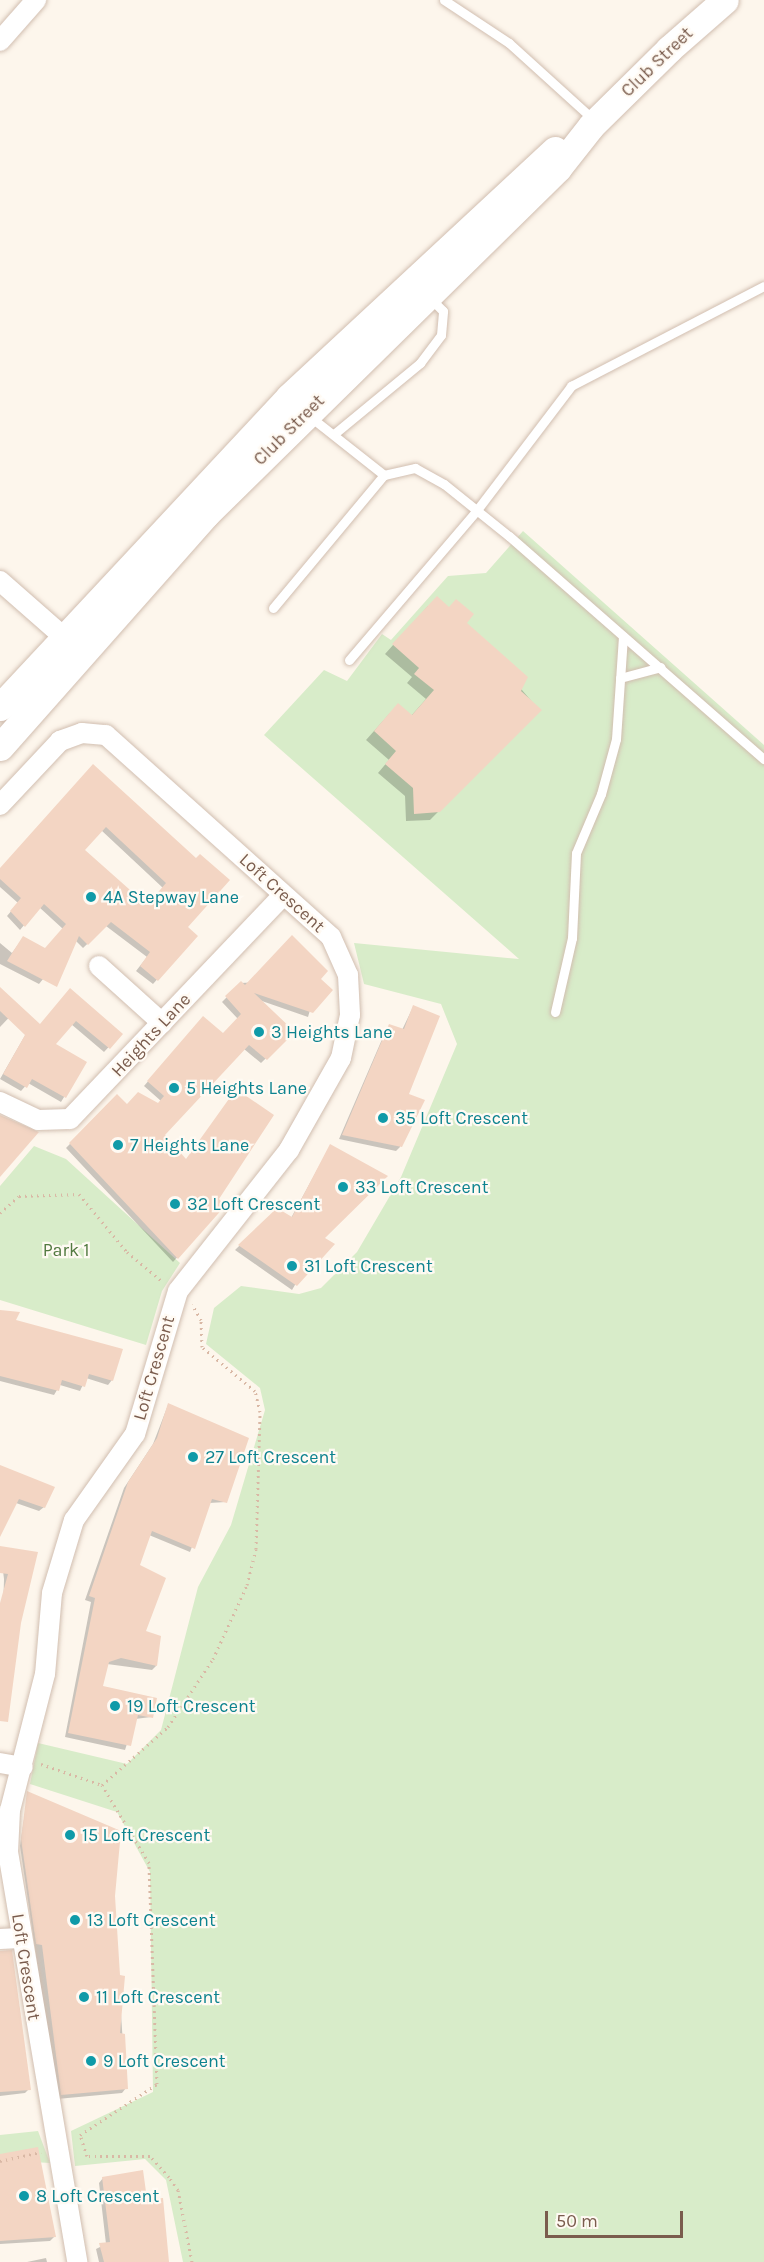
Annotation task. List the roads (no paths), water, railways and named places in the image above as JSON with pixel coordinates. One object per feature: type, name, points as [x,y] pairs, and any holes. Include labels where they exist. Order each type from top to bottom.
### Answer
[{"type":"main road","name":"Club Street","points":[[0,707],[73,645],[297,405],[507,189],[594,124],[725,0]]},
{"type":"main road","name":"Club Street","points":[[297,405],[428,295],[558,168],[594,124]]},
{"type":"main road","name":"Club Street","points":[[0,747],[73,645]]},
{"type":"street","points":[[0,41],[36,0]]},
{"type":"street","points":[[0,581],[73,645]]},
{"type":"street","name":"Loft Crescent","points":[[0,805],[60,741],[82,733],[106,735],[331,937],[348,975],[350,1015],[340,1058],[288,1150],[178,1291],[135,1434],[74,1520],[52,1593],[45,1674],[24,1763],[10,1810],[9,1852],[21,1938],[77,2262]]},
{"type":"street","name":"Heights Lane","points":[[0,1102],[38,1120],[70,1119],[283,896]]},
{"type":"street","points":[[99,966],[162,1023]]},
{"type":"street","points":[[0,1762],[24,1763]]},
{"type":"street","points":[[0,1939],[21,1938]]},
{"type":"lane","points":[[444,0],[509,43],[594,124]]},
{"type":"lane","points":[[349,660],[477,510],[571,386],[764,286]]},
{"type":"lane","points":[[334,434],[420,363],[441,335],[443,311],[428,295]]},
{"type":"lane","points":[[297,405],[384,475]]},
{"type":"lane","points":[[273,608],[384,475],[405,467],[427,472],[477,510],[661,667],[762,757]]},
{"type":"lane","points":[[555,1012],[572,938],[574,863],[611,762],[623,636]]},
{"type":"lane","points":[[620,678],[661,667]]},
{"type":"place","name":"4A Stepway Lane","points":[[91,897]]},
{"type":"place","name":"3 Heights Lane","points":[[259,1032]]},
{"type":"place","name":"5 Heights Lane","points":[[174,1088]]},
{"type":"place","name":"35 Loft Crescent","points":[[383,1118]]},
{"type":"place","name":"7 Heights Lane","points":[[118,1145]]},
{"type":"place","name":"33 Loft Crescent","points":[[343,1187]]},
{"type":"place","name":"32 Loft Crescent","points":[[175,1204]]},
{"type":"place","name":"31 Loft Crescent","points":[[292,1266]]},
{"type":"place","name":"27 Loft Crescent","points":[[193,1457]]},
{"type":"place","name":"19 Loft Crescent","points":[[115,1706]]},
{"type":"place","name":"15 Loft Crescent","points":[[70,1835]]},
{"type":"place","name":"13 Loft Crescent","points":[[75,1920]]},
{"type":"place","name":"11 Loft Crescent","points":[[84,1997]]},
{"type":"place","name":"9 Loft Crescent","points":[[91,2061]]},
{"type":"place","name":"8 Loft Crescent","points":[[24,2196]]},
{"type":"park label","name":"Park 1","points":[[66,1250]]}]
